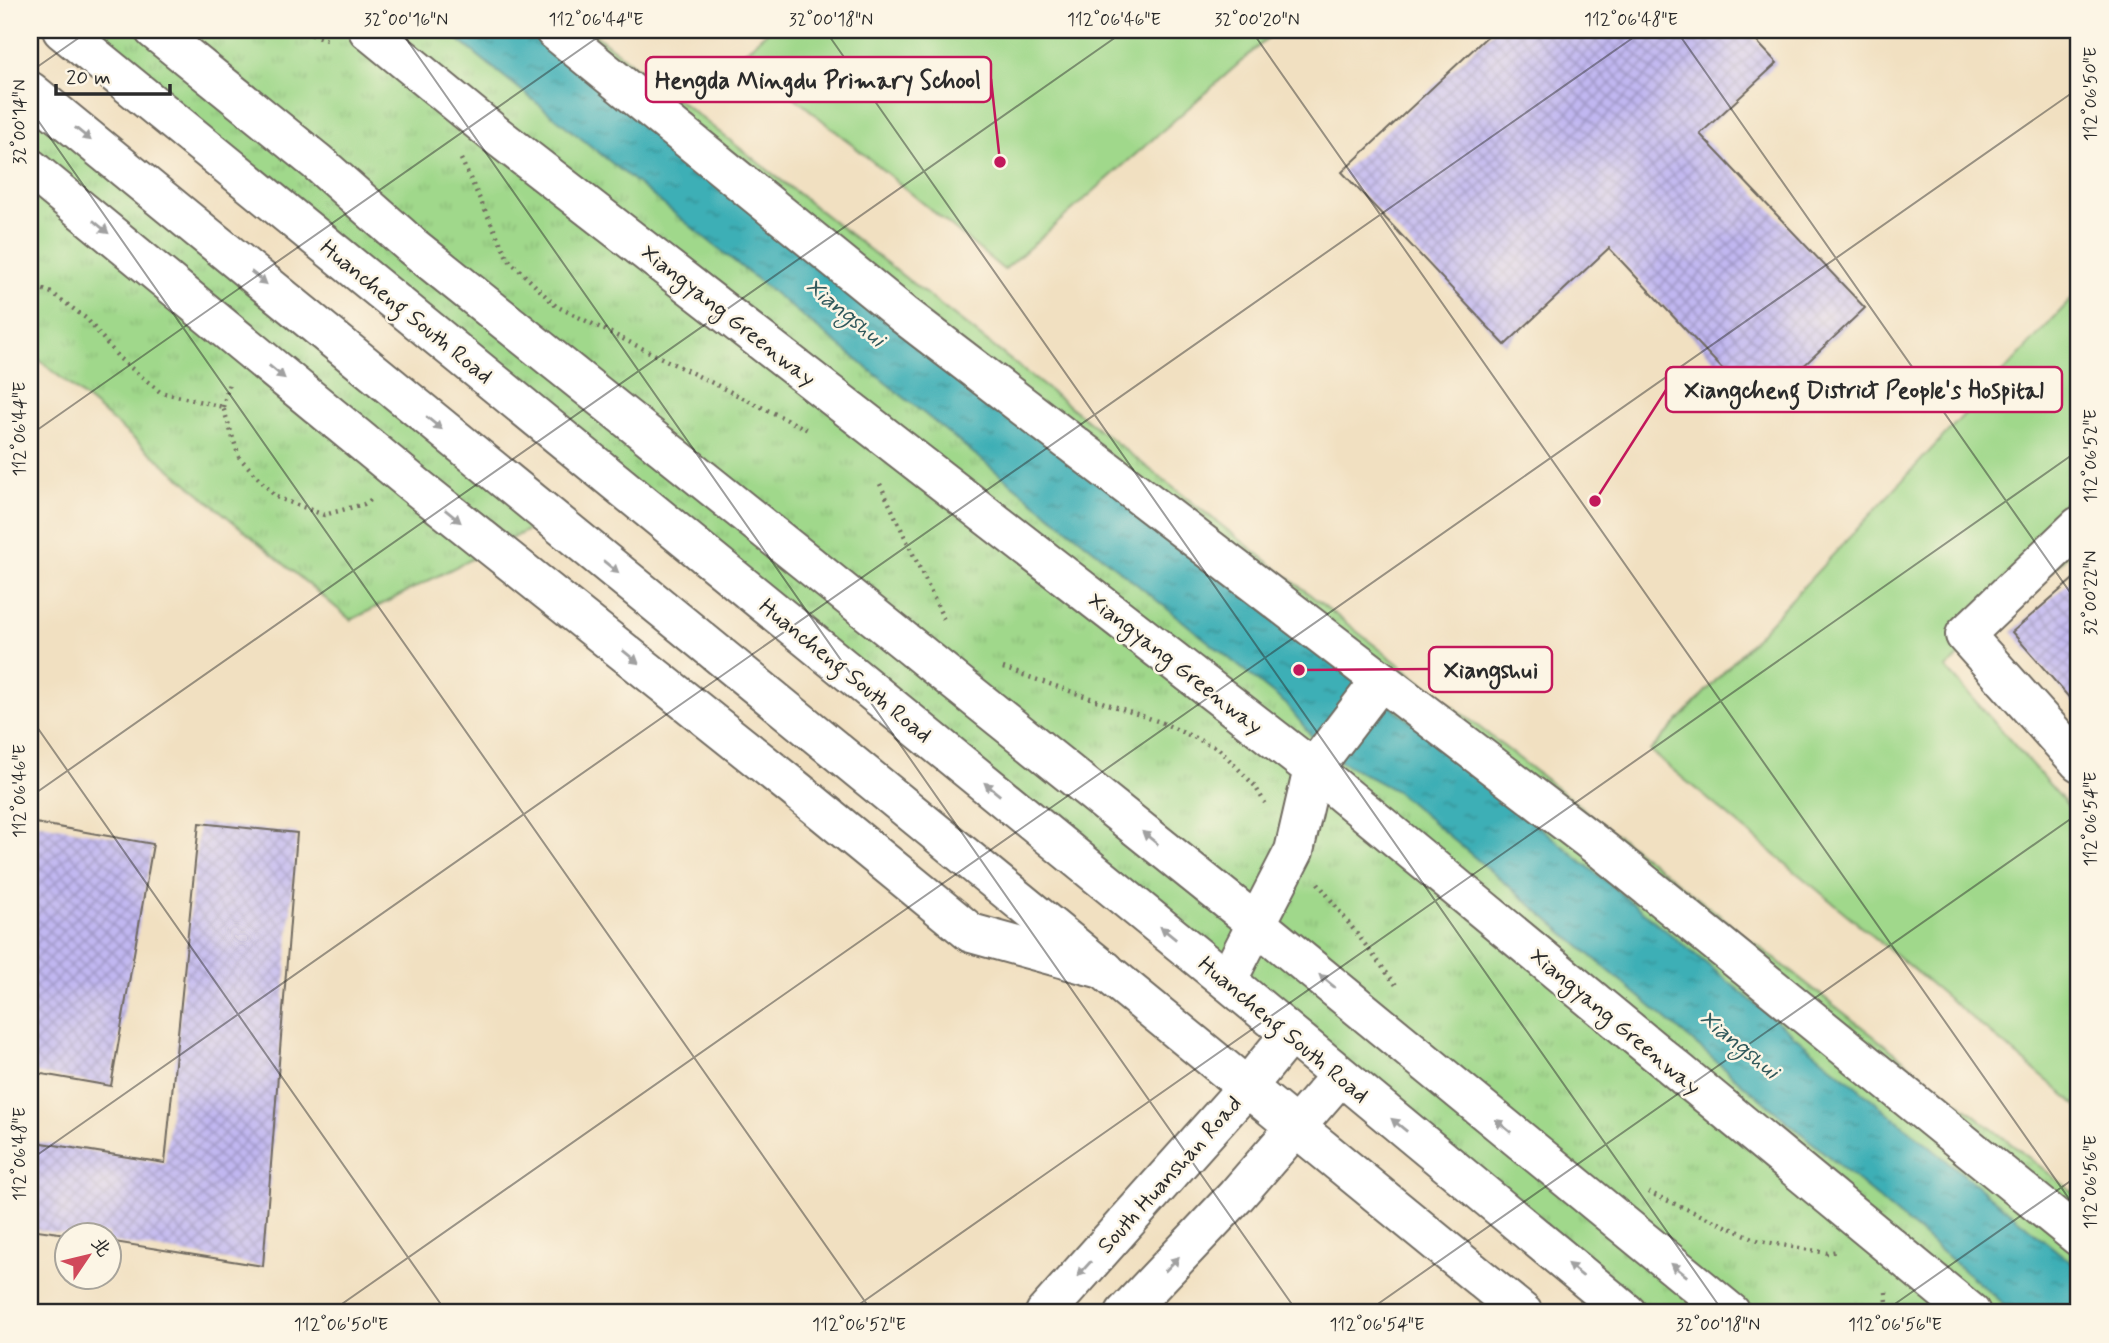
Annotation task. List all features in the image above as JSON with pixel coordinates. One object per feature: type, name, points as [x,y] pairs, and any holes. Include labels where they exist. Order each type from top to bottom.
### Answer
[{"type":"main road","name":"Huancheng South Road","points":[[62,30],[1227,981],[1627,1313]]},
{"type":"main road","points":[[154,30],[317,162],[412,246],[1256,923],[1731,1313]]},
{"type":"main road","points":[[554,30],[903,314],[1605,852],[2079,1237]]},
{"type":"main road","name":"Xiangyang Greenway","points":[[352,36],[496,135],[1312,769],[1971,1313]]},
{"type":"main road","points":[[30,91],[1523,1313]]},
{"type":"main road","points":[[30,168],[407,479],[971,933],[1105,970]]},
{"type":"main road","points":[[2079,526],[1965,635],[2079,762]]},
{"type":"main road","points":[[1227,981],[1294,852],[1312,769],[1380,682]]},
{"type":"main road","name":"South Huanshan Road","points":[[1045,1313],[1247,1087],[1290,1034]]},
{"type":"main road","points":[[1125,1313],[1236,1196],[1340,1076]]},
{"type":"path","points":[[298,30],[352,36]]},
{"type":"path","points":[[456,153],[463,162],[508,259],[556,306],[811,432]]},
{"type":"path","points":[[30,285],[52,293],[87,319],[119,358],[160,392],[223,407],[239,457],[276,497],[324,515],[364,504],[407,479]]},
{"type":"path","points":[[872,476],[881,485],[949,630]]},
{"type":"path","points":[[990,664],[1163,723],[1219,750],[1255,786],[1294,852],[1400,991]]},
{"type":"path","points":[[1647,1192],[1760,1241],[1827,1253],[1885,1243],[1886,1301],[1891,1313]]},
{"type":"green space","points":[[62,30],[589,30],[2079,1197],[2079,1313],[1627,1313]]},
{"type":"green space","points":[[769,30],[1277,30],[1004,270],[742,54]]},
{"type":"green space","points":[[30,91],[552,518],[351,620],[30,352]]},
{"type":"green space","points":[[2079,291],[2079,545],[1946,668],[2079,818],[2079,1107],[1650,751]]},
{"type":"water","name":"Xiangshui","points":[[446,30],[549,30],[1437,743],[2079,1269],[2079,1313],[2014,1313],[1396,791],[1325,753],[1286,704]]},
{"type":"building","points":[[1494,30],[1746,30],[1777,63],[1700,134],[1865,308],[1759,408],[1609,248],[1505,345],[1342,172]]},
{"type":"building","points":[[2079,574],[2079,709],[2012,632]]},
{"type":"building","points":[[30,822],[153,844],[111,1086],[30,1072]]},
{"type":"building","points":[[199,823],[297,833],[263,1266],[122,1243],[122,1220],[52,1220],[52,1232],[30,1229],[30,1141],[165,1163]]},
{"type":"place","name":"Hengda Mingdu Primary School","points":[[1000,162]]},
{"type":"place","name":"Xiangcheng District People's Hospital","points":[[1595,501]]},
{"type":"place","name":"Xiangshui","points":[[1299,670]]}]
